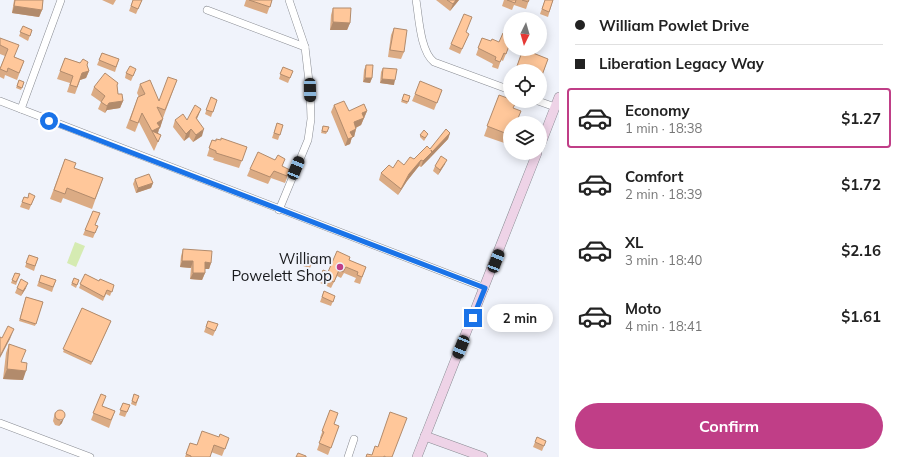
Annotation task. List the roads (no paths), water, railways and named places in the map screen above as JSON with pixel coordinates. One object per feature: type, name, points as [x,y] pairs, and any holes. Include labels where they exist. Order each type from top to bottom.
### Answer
[{"type":"main road","points":[[547,128],[559,97]]},
{"type":"main road","points":[[417,457],[534,160]]},
{"type":"main road","points":[[425,436],[483,457]]},
{"type":"street","points":[[21,110],[61,0]]},
{"type":"street","points":[[279,210],[310,132],[310,90],[305,46],[289,0]]},
{"type":"street","points":[[416,0],[424,47],[429,58],[434,62],[503,87]]},
{"type":"street","points":[[206,10],[305,46]]},
{"type":"street","points":[[0,101],[279,210],[485,288]]},
{"type":"street","points":[[547,104],[555,107]]},
{"type":"street","points":[[0,423],[90,457]]},
{"type":"street","points":[[348,457],[354,439]]},
{"type":"place","name":"William Powelett Shop","points":[[340,267]]}]
